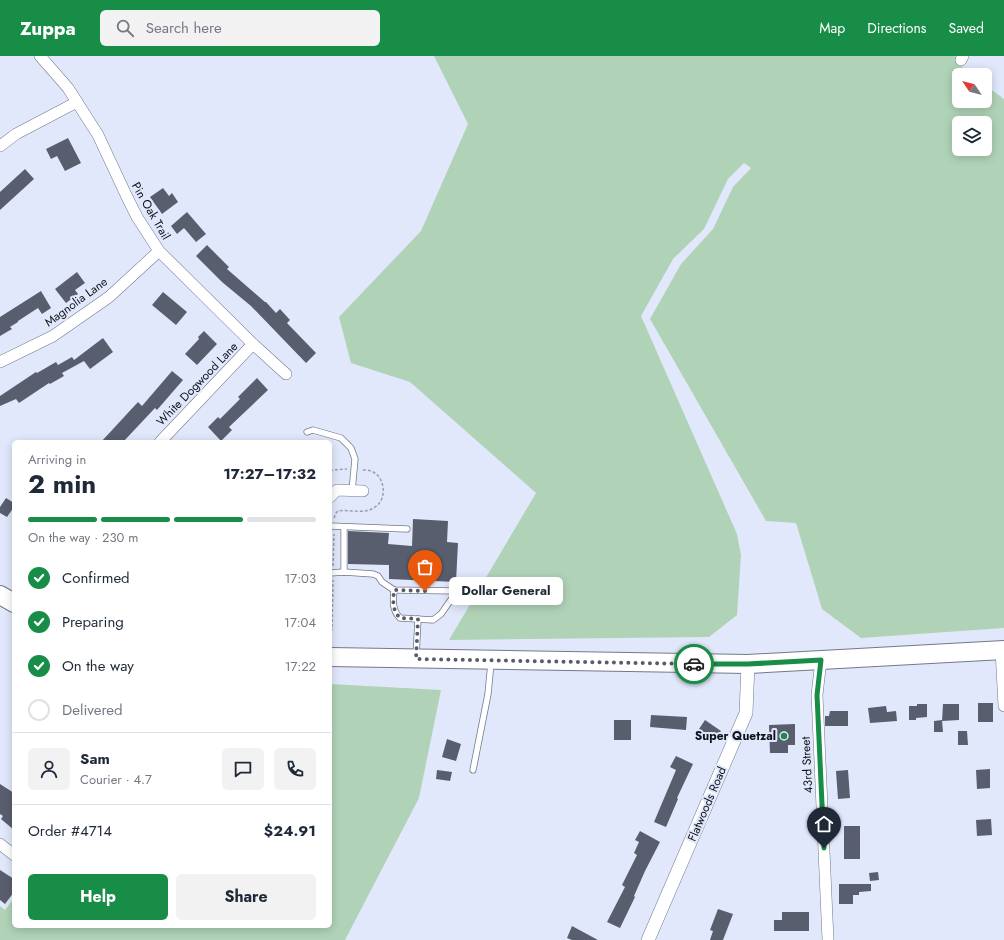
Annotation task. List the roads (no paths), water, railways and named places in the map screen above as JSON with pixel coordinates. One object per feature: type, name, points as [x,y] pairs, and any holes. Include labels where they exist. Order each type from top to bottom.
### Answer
[{"type":"highway","points":[[0,595],[12,602]]},
{"type":"highway","points":[[332,657],[748,664],[1003,650]]},
{"type":"street","name":"Pin Oak Trail","points":[[40,56],[63,82],[77,102],[100,140],[137,217],[159,251],[253,344],[286,374]]},
{"type":"street","points":[[0,146],[16,134],[77,102]]},
{"type":"street","name":"Magnolia Lane","points":[[0,362],[53,336],[109,296],[159,251]]},
{"type":"street","name":"White Dogwood Lane","points":[[162,440],[253,344]]},
{"type":"street","points":[[332,495],[336,490],[358,491]]},
{"type":"street","points":[[1003,650],[1004,706]]},
{"type":"street","name":"43rd Street","points":[[821,660],[817,695],[828,940]]},
{"type":"street","name":"Flatwoods Road","points":[[648,940],[746,713],[748,664]]},
{"type":"street","points":[[0,844],[12,854]]},
{"type":"lane","points":[[307,432],[313,430],[341,438],[351,448],[355,459],[358,491]]},
{"type":"lane","points":[[332,526],[406,529]]},
{"type":"lane","points":[[344,527],[344,572]]},
{"type":"lane","points":[[332,573],[373,574],[378,576],[382,582],[394,590],[457,591],[441,614],[433,620],[400,618],[395,613],[393,601],[394,590]]},
{"type":"lane","points":[[416,659],[418,619]]},
{"type":"lane","points":[[473,770],[488,694],[491,660]]},
{"type":"place","name":"Dollar General","points":[[425,591]]},
{"type":"place","name":"Super Quetzal","points":[[784,736]]}]
